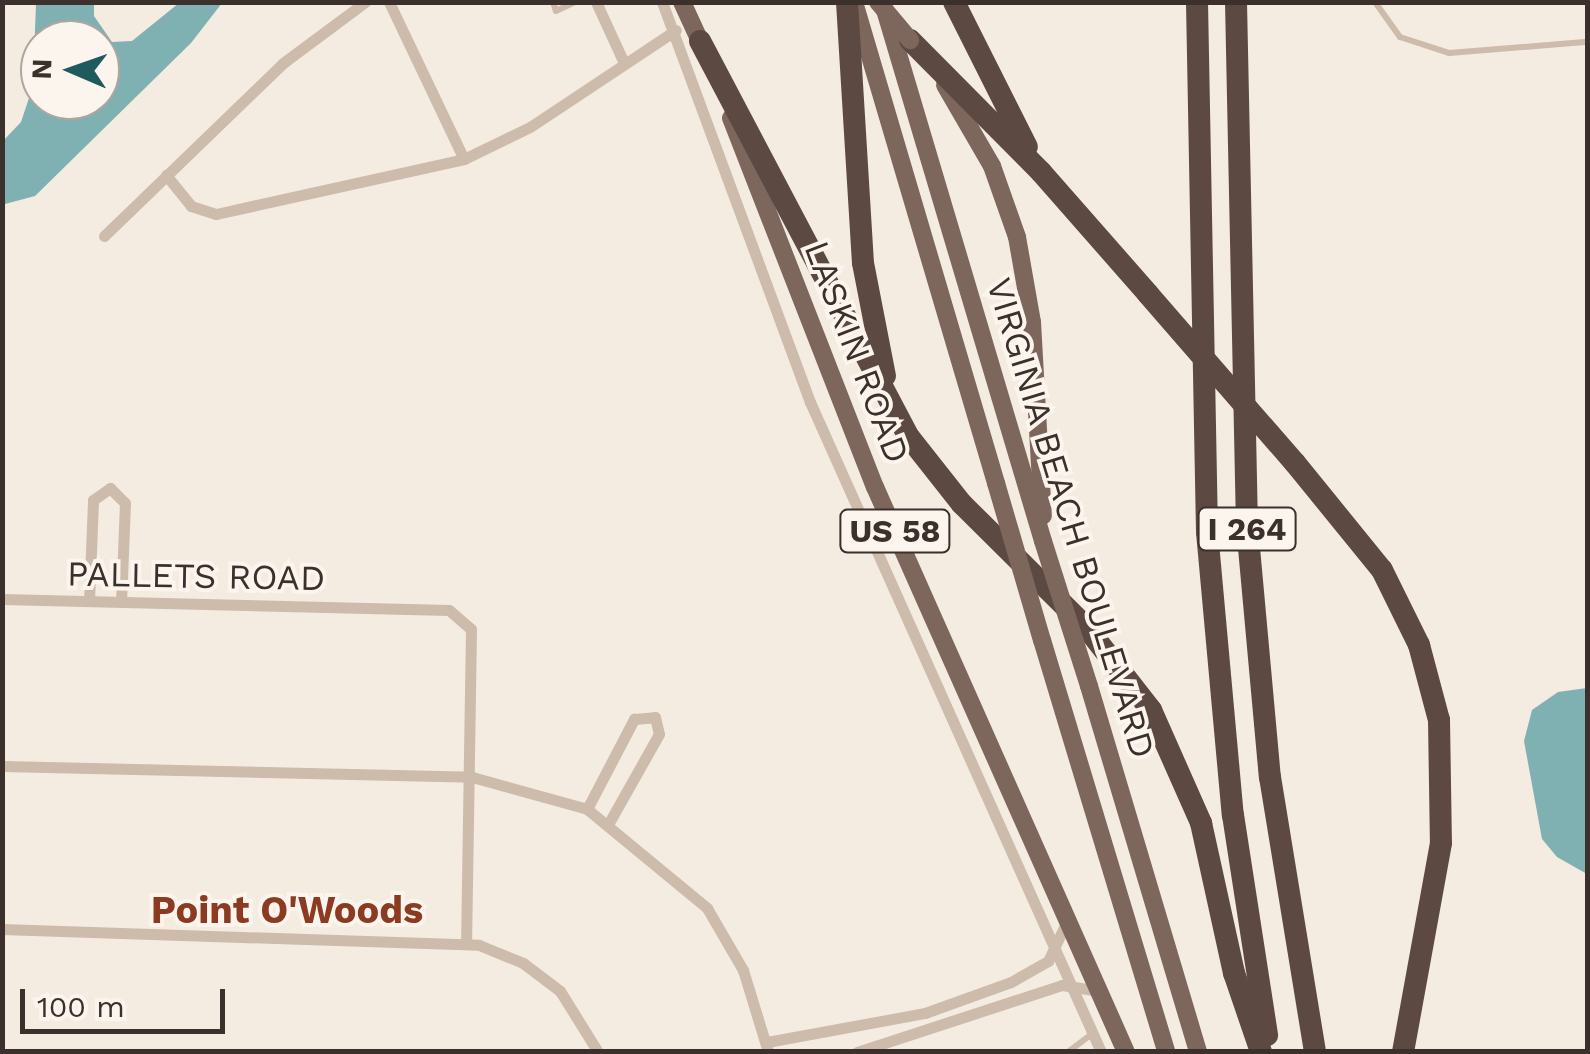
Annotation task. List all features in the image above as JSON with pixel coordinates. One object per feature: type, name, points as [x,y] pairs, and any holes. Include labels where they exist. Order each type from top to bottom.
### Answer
[{"type":"highway","points":[[850,2],[869,314],[908,437]]},
{"type":"highway","points":[[954,2],[1041,172]]},
{"type":"highway","name":"I 264","points":[[1197,2],[1208,550],[1233,815],[1271,1052]]},
{"type":"highway","name":"I 264","points":[[1236,2],[1247,526],[1270,778],[1315,1052]]},
{"type":"highway","points":[[910,40],[1041,172],[1295,463],[1382,570],[1419,644],[1439,720],[1442,843],[1402,1052]]},
{"type":"highway","points":[[700,41],[908,437],[962,504],[1087,628],[1151,710],[1200,824],[1234,974],[1261,1052]]},
{"type":"main road","name":"LASKIN ROAD","points":[[682,2],[875,486],[1126,1052]]},
{"type":"main road","name":"VIRGINIA BEACH BOULEVARD","points":[[850,2],[1166,1052]]},
{"type":"main road","name":"VIRGINIA BEACH BOULEVARD","points":[[880,2],[1198,1052]]},
{"type":"main road","points":[[880,2],[973,129],[1017,237],[1032,322],[1044,541]]},
{"type":"street","points":[[104,236],[283,64],[365,2]]},
{"type":"street","points":[[389,2],[464,159]]},
{"type":"street","points":[[596,2],[624,63]]},
{"type":"street","name":"LASKIN ROAD","points":[[662,2],[676,30],[810,402],[1102,1052]]},
{"type":"street","points":[[166,175],[191,206],[216,214],[464,159],[530,127],[676,30]]},
{"type":"street","points":[[89,601],[93,500],[110,488],[125,504],[121,602]]},
{"type":"street","name":"PALLETS ROAD","points":[[2,599],[449,610],[472,628],[472,778]]},
{"type":"street","points":[[587,809],[634,719],[654,717],[660,734],[610,821]]},
{"type":"street","points":[[2,766],[472,778],[587,809],[610,821],[707,908],[743,970],[767,1047],[925,1013],[1011,982],[1057,950],[1067,916]]},
{"type":"street","points":[[466,942],[472,778]]},
{"type":"street","points":[[2,929],[466,942],[542,976],[576,1008],[598,1052]]},
{"type":"street","points":[[857,1052],[1072,984],[1100,990]]},
{"type":"lane","points":[[552,2],[556,11],[575,2]]},
{"type":"lane","points":[[1375,2],[1400,38],[1450,53],[1585,42]]},
{"type":"lane","points":[[1068,1052],[1093,1033]]},
{"type":"water","points":[[36,3],[94,3],[97,20],[35,20]]},
{"type":"water","points":[[179,3],[222,3],[191,43],[120,113],[120,42],[132,41]]},
{"type":"water","points":[[112,120],[35,196],[5,204],[3,141],[21,122]]},
{"type":"water","points":[[1588,688],[1587,874],[1557,857],[1542,839],[1524,741],[1532,710],[1558,692]]},
{"type":"district","name":"Point O'Woods","points":[[287,911]]}]
